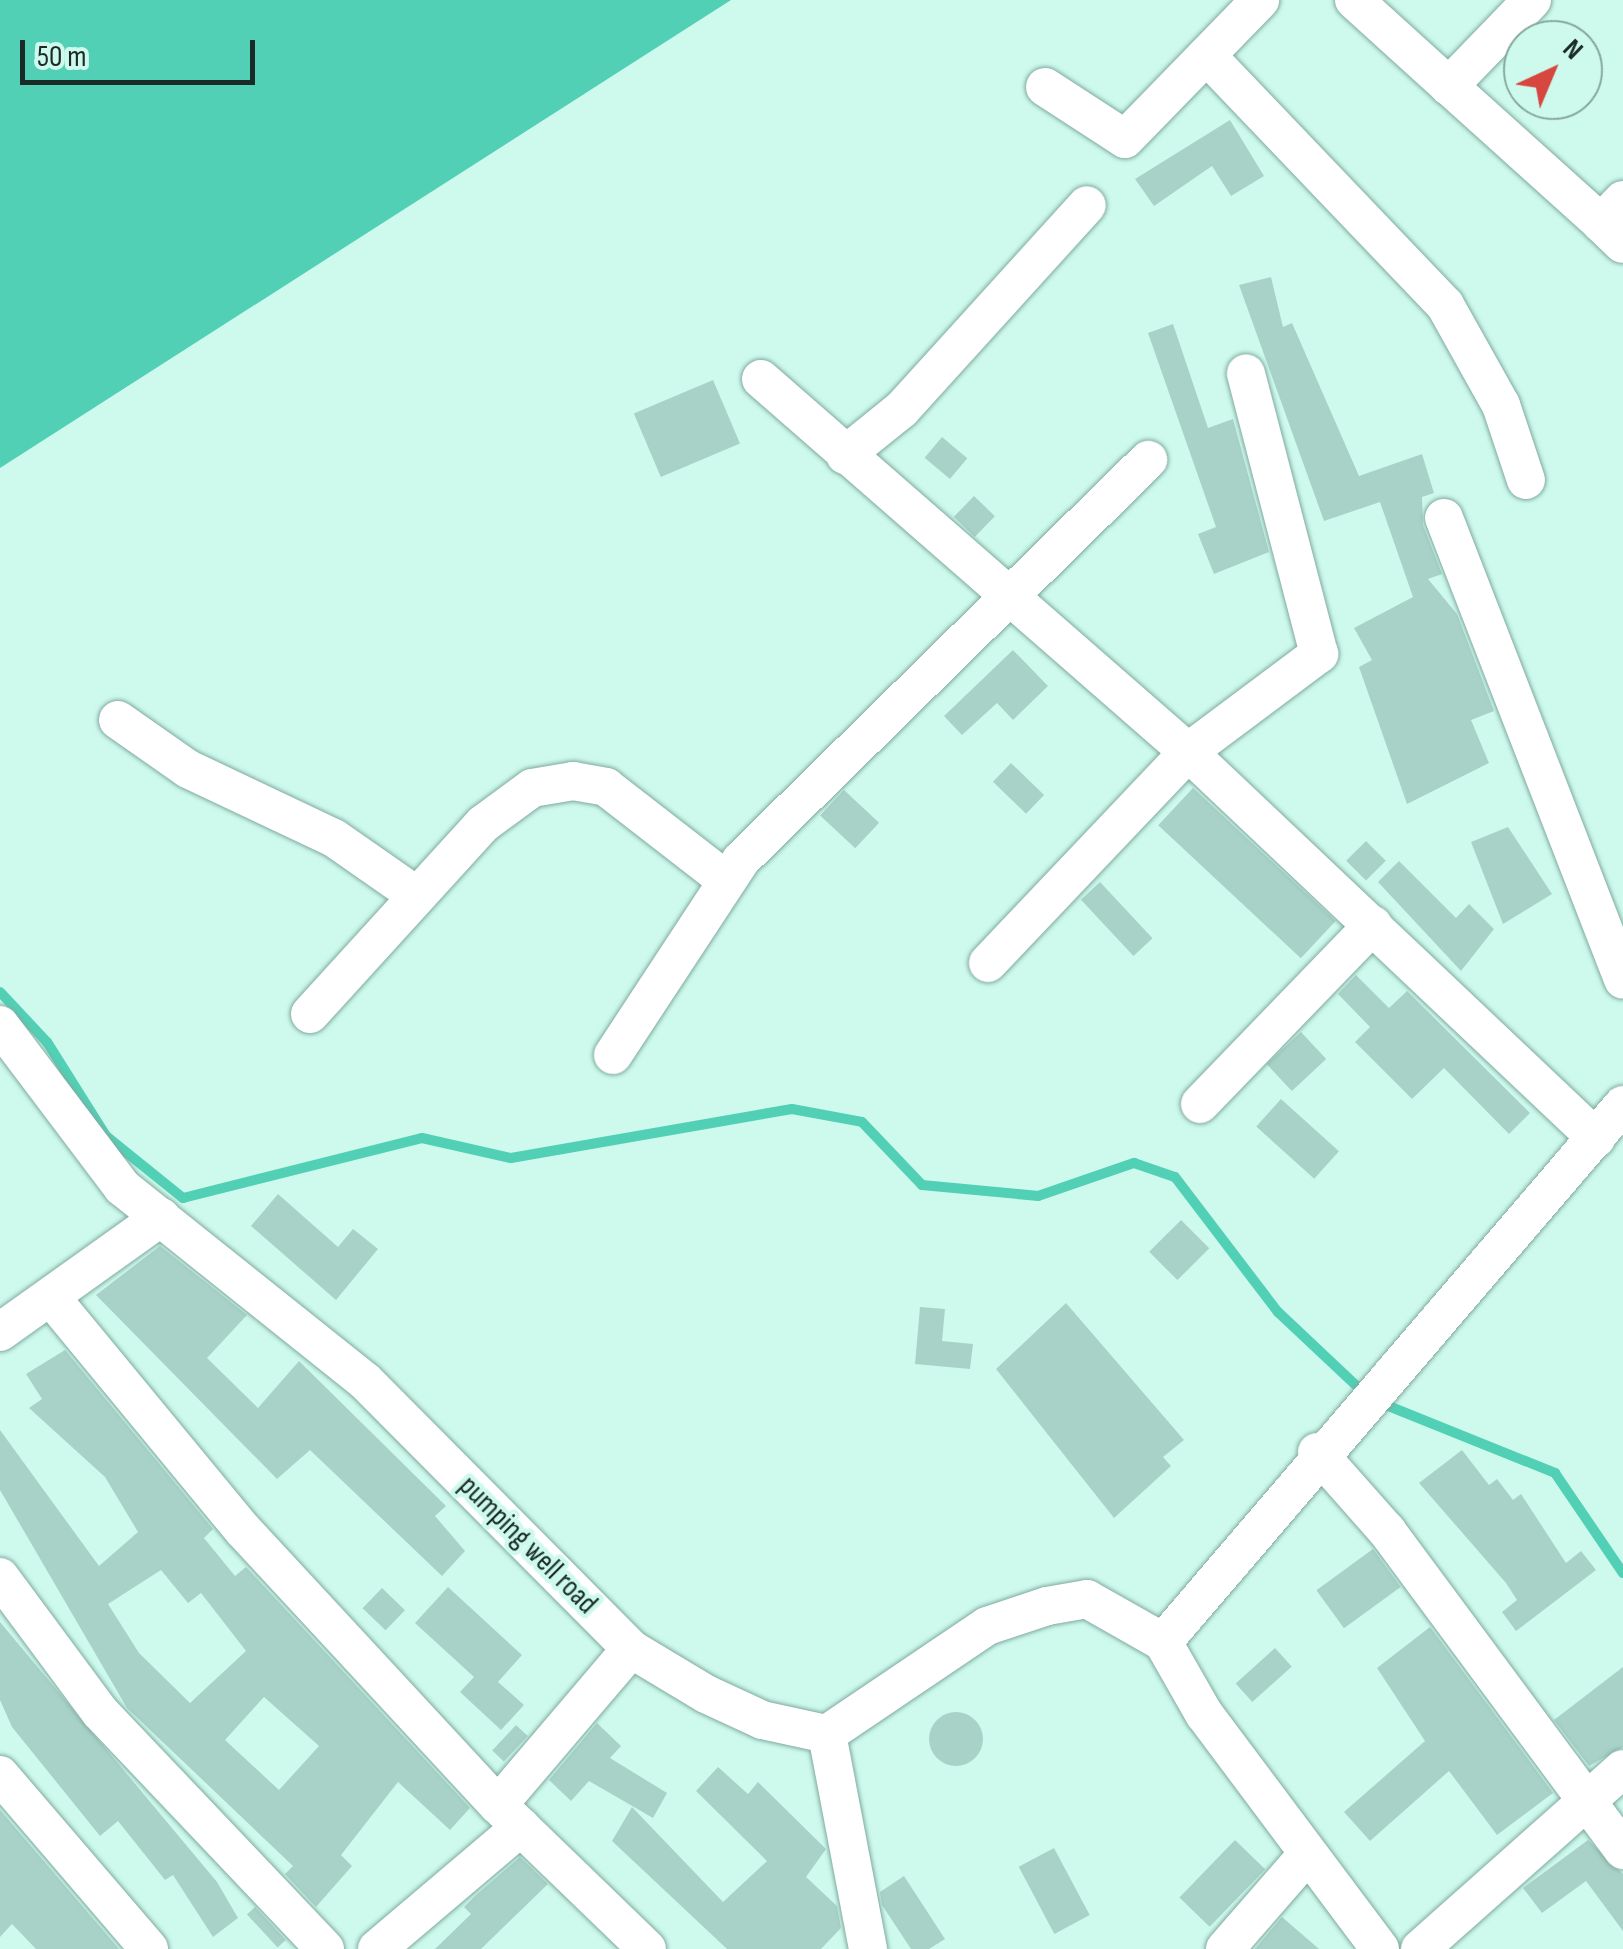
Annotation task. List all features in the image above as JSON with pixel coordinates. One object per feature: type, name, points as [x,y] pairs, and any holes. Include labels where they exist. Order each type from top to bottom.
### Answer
[{"type":"street","points":[[1046,87],[1124,138],[1209,58],[1260,0]]},
{"type":"street","points":[[1354,0],[1449,86],[1616,222]]},
{"type":"street","points":[[1449,86],[1532,0]]},
{"type":"street","points":[[1209,58],[1445,305],[1501,405],[1526,480]]},
{"type":"street","points":[[845,454],[902,409],[1086,205]]},
{"type":"street","points":[[988,962],[1188,752],[1320,654],[1246,372]]},
{"type":"street","points":[[761,379],[1188,752],[1596,1138]]},
{"type":"street","points":[[613,1055],[727,881],[813,783],[1012,601],[1148,460]]},
{"type":"street","points":[[1444,518],[1623,980]]},
{"type":"street","points":[[118,720],[188,769],[334,838],[417,896]]},
{"type":"street","points":[[310,1014],[417,896],[508,806],[532,788],[572,781],[648,811],[727,881]]},
{"type":"street","points":[[1200,1104],[1373,926]]},
{"type":"street","name":"pumping well road","points":[[0,1025],[122,1187],[365,1381],[631,1649],[762,1720],[827,1734]]},
{"type":"street","points":[[1163,1642],[1317,1452],[1346,1428],[1406,1362],[1623,1105]]},
{"type":"street","points":[[0,1332],[54,1301],[161,1217]]},
{"type":"street","points":[[54,1301],[244,1530],[509,1816],[647,1949]]},
{"type":"street","points":[[1317,1452],[1387,1530],[1623,1850]]},
{"type":"street","points":[[0,1576],[100,1712],[325,1949]]},
{"type":"street","points":[[868,1949],[827,1734],[987,1626],[1047,1606],[1087,1599],[1163,1642],[1305,1857],[1380,1949]]},
{"type":"street","points":[[377,1949],[509,1816],[631,1649]]},
{"type":"street","points":[[1420,1949],[1490,1880],[1589,1803],[1623,1769]]},
{"type":"street","points":[[0,1775],[149,1949]]},
{"type":"street","points":[[1225,1949],[1305,1857]]},
{"type":"shaded area","points":[[0,0],[731,0],[0,468]]},
{"type":"building","points":[[1230,120],[1264,176],[1231,196],[1212,166],[1154,206],[1135,179]]},
{"type":"building","points":[[1271,277],[1283,327],[1292,323],[1359,476],[1422,454],[1434,493],[1422,497],[1423,525],[1442,574],[1428,579],[1457,614],[1494,711],[1471,720],[1489,763],[1407,804],[1359,667],[1372,660],[1354,628],[1413,597],[1380,502],[1324,521],[1239,285]]},
{"type":"building","points":[[1173,324],[1208,428],[1233,419],[1269,552],[1214,574],[1198,534],[1216,527],[1148,333]]},
{"type":"building","points":[[713,380],[740,444],[661,477],[634,414]]},
{"type":"building","points":[[942,437],[967,458],[950,479],[925,458]]},
{"type":"building","points":[[974,496],[995,516],[975,537],[954,517]]},
{"type":"building","points":[[1013,650],[1048,686],[1013,720],[997,703],[962,735],[944,716]]},
{"type":"building","points":[[1011,763],[1044,795],[1026,814],[993,782]]},
{"type":"building","points":[[1193,788],[1336,921],[1301,958],[1158,825]]},
{"type":"building","points":[[844,790],[879,823],[855,848],[820,816]]},
{"type":"building","points":[[1508,827],[1552,894],[1503,924],[1471,842]]},
{"type":"building","points":[[1366,841],[1386,861],[1366,881],[1346,861]]},
{"type":"building","points":[[1399,861],[1456,918],[1469,904],[1494,929],[1461,971],[1378,882]]},
{"type":"building","points":[[1100,882],[1153,938],[1133,956],[1081,900]]},
{"type":"building","points":[[1356,975],[1389,1008],[1407,991],[1530,1113],[1509,1134],[1444,1068],[1412,1099],[1355,1042],[1370,1027],[1338,994]]},
{"type":"building","points":[[1301,1032],[1326,1059],[1292,1091],[1267,1064]]},
{"type":"building","points":[[1281,1099],[1339,1151],[1314,1179],[1256,1126]]},
{"type":"building","points":[[278,1194],[338,1247],[353,1229],[378,1249],[336,1300],[251,1226]]},
{"type":"building","points":[[1181,1220],[1209,1248],[1177,1280],[1149,1252]]},
{"type":"building","points":[[160,1246],[247,1315],[207,1358],[258,1408],[299,1361],[446,1506],[435,1516],[465,1551],[442,1576],[310,1450],[277,1479],[96,1295]]},
{"type":"building","points":[[1066,1303],[1184,1440],[1163,1457],[1171,1466],[1114,1518],[996,1369]]},
{"type":"building","points":[[920,1307],[945,1309],[942,1341],[973,1344],[970,1369],[915,1364]]},
{"type":"building","points":[[65,1350],[213,1529],[204,1538],[235,1576],[246,1567],[470,1808],[450,1830],[398,1782],[341,1855],[352,1866],[316,1907],[285,1874],[293,1866],[127,1708],[0,1490],[0,1430],[99,1566],[138,1532],[105,1477],[29,1408],[42,1399],[26,1374]],"holes":[[[161,1570],[188,1603],[201,1593],[246,1651],[190,1703],[139,1653],[108,1604]],[[264,1697],[319,1746],[279,1790],[225,1740]]]},
{"type":"building","points":[[1462,1450],[1489,1485],[1497,1479],[1513,1500],[1521,1494],[1566,1563],[1581,1551],[1596,1570],[1516,1631],[1502,1612],[1517,1600],[1506,1583],[1419,1483]]},
{"type":"building","points":[[1373,1549],[1401,1587],[1344,1628],[1316,1590]]},
{"type":"building","points":[[448,1587],[522,1655],[498,1682],[524,1705],[501,1730],[460,1692],[474,1677],[415,1623]]},
{"type":"building","points":[[382,1588],[405,1610],[386,1630],[363,1608]]},
{"type":"building","points":[[0,1622],[217,1882],[238,1918],[213,1937],[173,1875],[165,1880],[118,1821],[100,1836],[12,1727],[0,1700]]},
{"type":"building","points":[[1430,1627],[1553,1793],[1497,1835],[1449,1771],[1370,1841],[1344,1812],[1425,1741],[1377,1668]]},
{"type":"building","points":[[1275,1648],[1292,1667],[1252,1702],[1236,1683]]},
{"type":"building","points":[[1623,1667],[1623,1747],[1589,1766],[1554,1720]]},
{"type":"building","points":[[956,1712],[975,1720],[983,1739],[975,1758],[956,1766],[937,1758],[929,1739],[937,1720]]},
{"type":"building","points":[[597,1723],[621,1746],[610,1758],[667,1793],[653,1818],[589,1781],[571,1801],[549,1780]]},
{"type":"building","points":[[516,1725],[528,1736],[504,1762],[492,1751]]},
{"type":"building","points":[[718,1767],[748,1794],[758,1782],[826,1849],[806,1877],[837,1906],[841,1928],[821,1949],[727,1949],[612,1841],[632,1807],[723,1902],[767,1861],[696,1791]]},
{"type":"building","points":[[0,1810],[119,1949],[36,1949],[12,1924],[0,1937]]},
{"type":"building","points":[[1235,1840],[1265,1869],[1210,1927],[1179,1898]]},
{"type":"building","points":[[1588,1840],[1623,1874],[1623,1931],[1586,1881],[1542,1913],[1523,1888]]},
{"type":"building","points":[[1054,1848],[1090,1915],[1054,1934],[1019,1867]]},
{"type":"building","points":[[520,1857],[548,1884],[481,1949],[435,1949],[471,1914],[464,1907]]},
{"type":"building","points":[[904,1876],[945,1939],[929,1949],[911,1949],[882,1905],[880,1892]]},
{"type":"building","points":[[255,1907],[286,1940],[278,1947],[247,1915]]},
{"type":"building","points":[[1282,1917],[1319,1949],[1255,1949]]},
{"type":"waterway","points":[[0,992],[47,1042],[106,1136],[183,1198],[422,1138],[511,1158],[792,1109],[862,1122],[922,1185],[1038,1196],[1134,1163],[1175,1177],[1278,1312],[1366,1395]]},
{"type":"waterway","points":[[1381,1403],[1555,1473],[1623,1573]]}]
